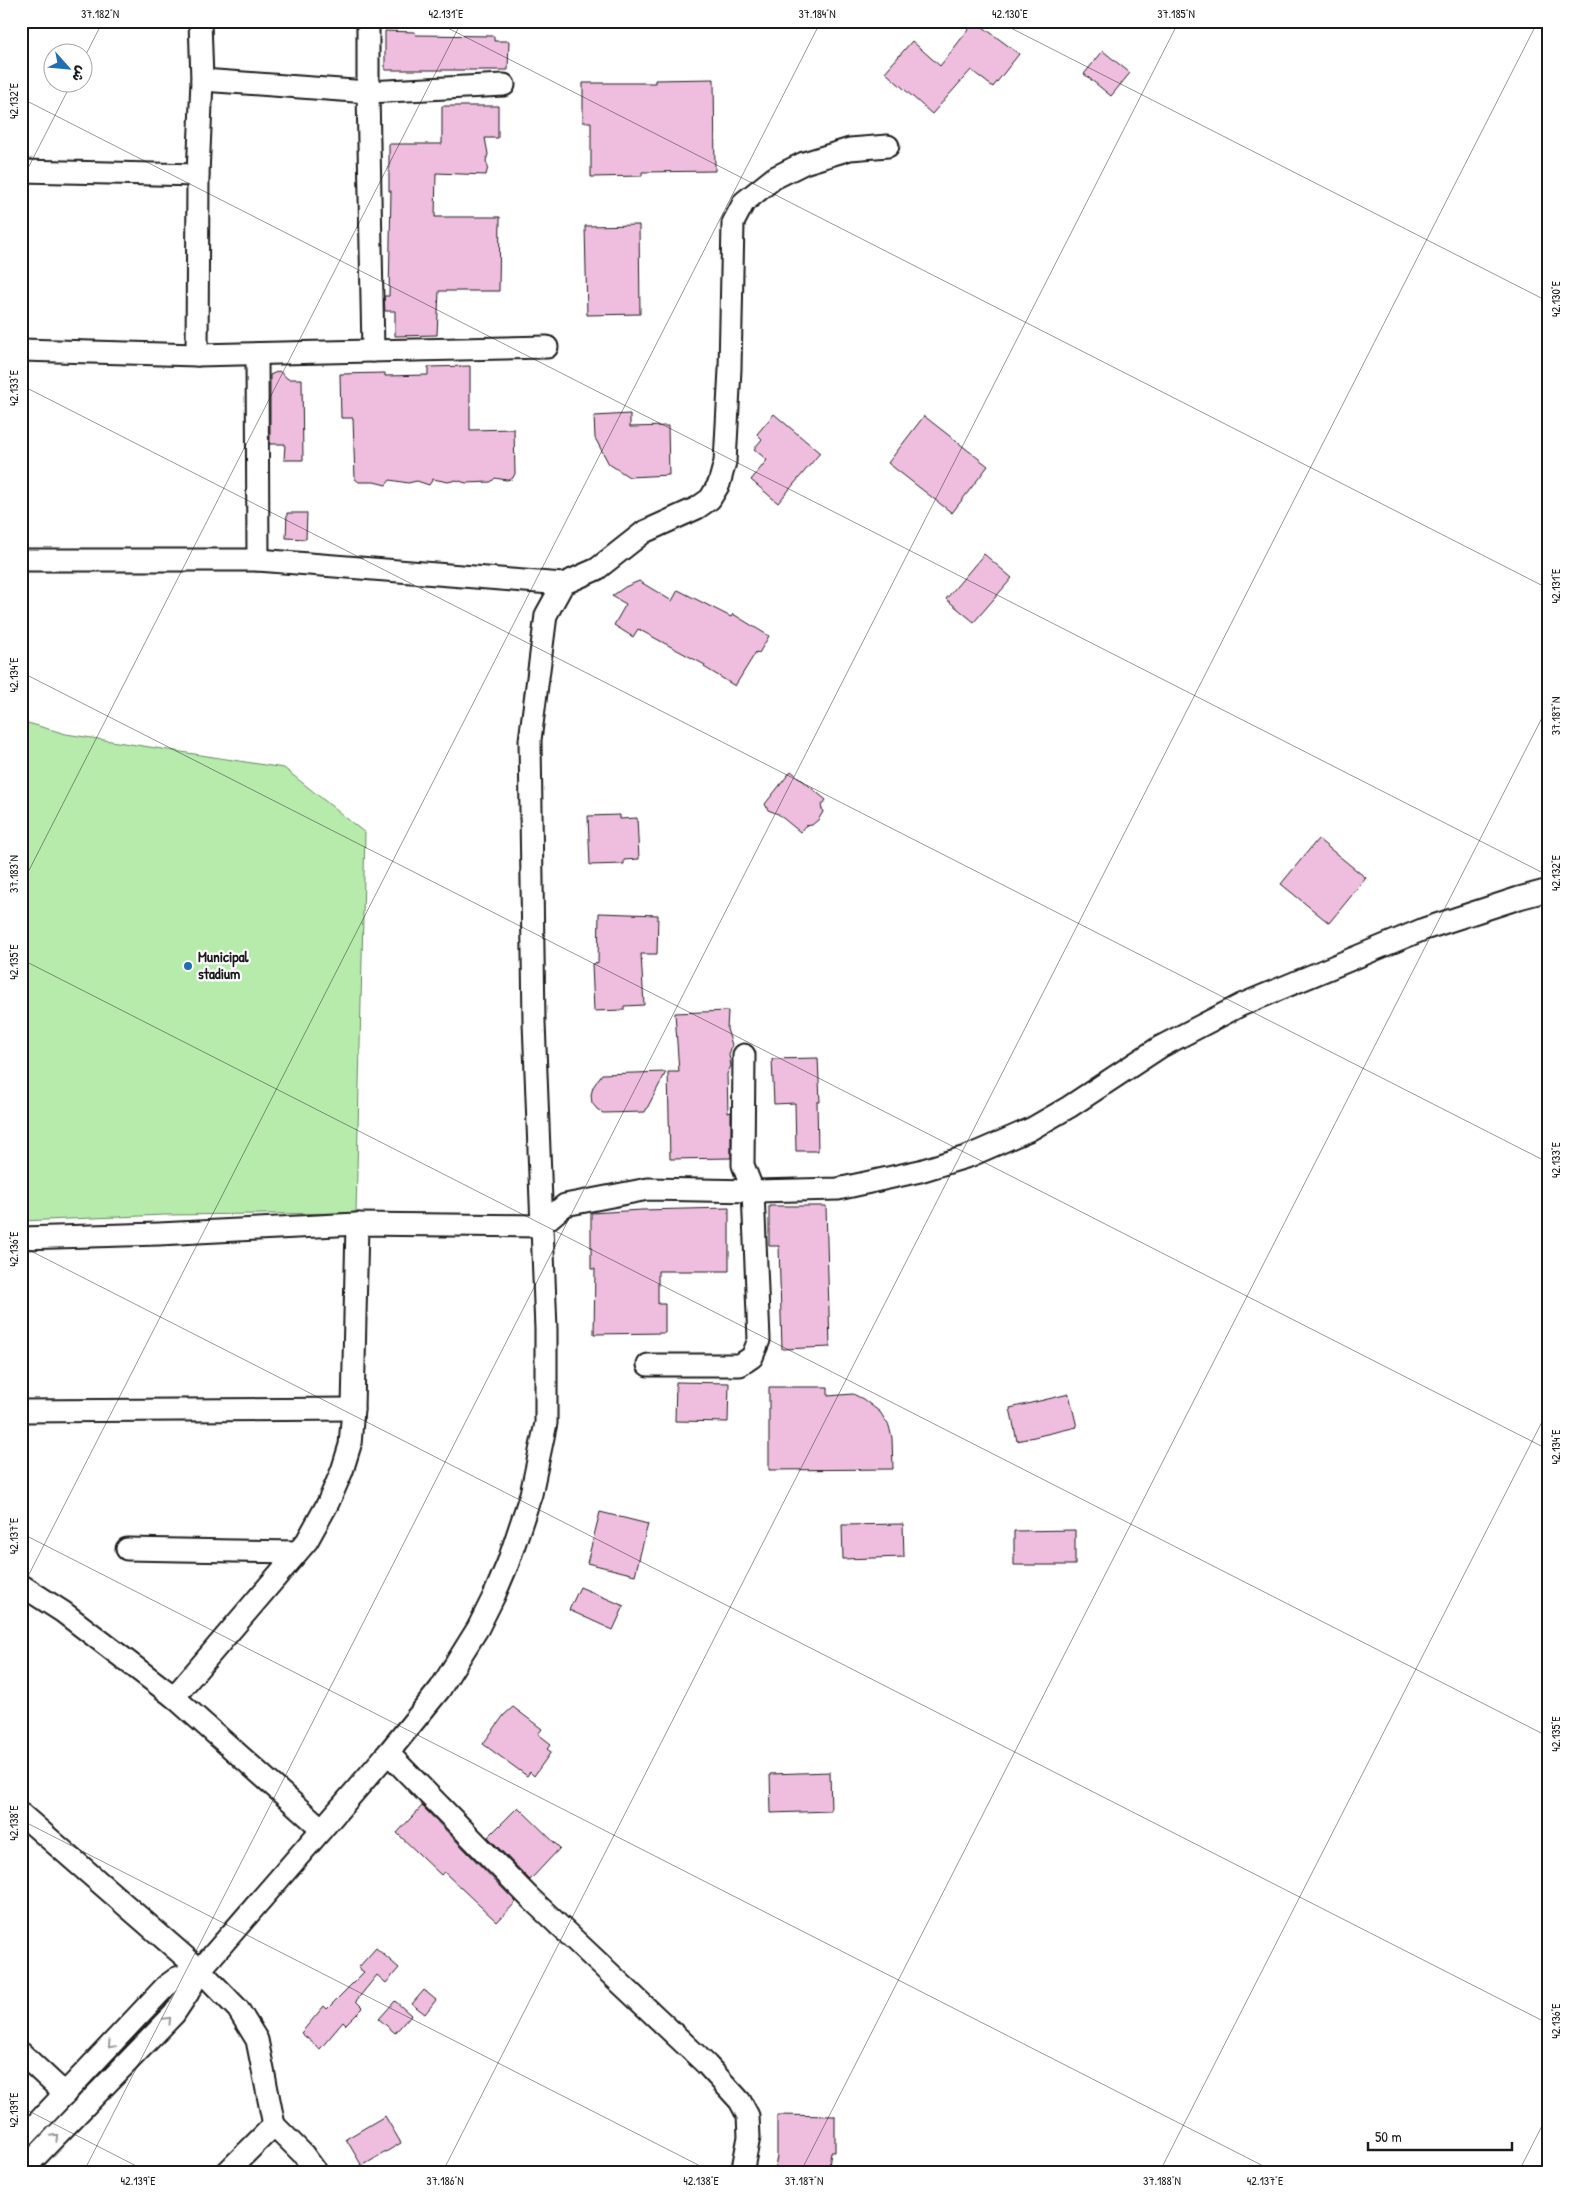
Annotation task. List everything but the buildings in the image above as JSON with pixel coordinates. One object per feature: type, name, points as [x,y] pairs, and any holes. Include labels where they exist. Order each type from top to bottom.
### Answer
[{"type":"street","points":[[197,355],[198,175],[202,80],[200,21]]},
{"type":"street","points":[[368,21],[373,351]]},
{"type":"street","points":[[202,80],[368,92],[504,84]]},
{"type":"street","points":[[21,560],[258,560],[563,584],[597,569],[644,532],[697,508],[710,499],[719,484],[725,462],[730,369],[733,223],[744,202],[774,178],[804,163],[850,149],[888,146]]},
{"type":"street","points":[[21,171],[198,175]]},
{"type":"street","points":[[21,350],[197,355],[547,347]]},
{"type":"street","points":[[257,354],[258,560]]},
{"type":"street","points":[[21,2172],[174,2014],[200,1970],[388,1753],[440,1689],[478,1628],[508,1563],[531,1494],[546,1423],[546,1329],[540,1226],[534,1022],[530,740],[546,615],[563,584]]},
{"type":"street","points":[[21,1238],[159,1234],[357,1224],[540,1226],[566,1205],[648,1189],[753,1191],[838,1189],[920,1171],[969,1156],[1030,1129],[1069,1107],[1160,1047],[1241,1005],[1424,928],[1549,890]]},
{"type":"street","points":[[648,1365],[740,1365],[752,1357],[758,1340],[753,1191],[743,1165],[744,1054]]},
{"type":"street","points":[[174,1697],[307,1541],[328,1503],[342,1471],[350,1445],[354,1409],[357,1224]]},
{"type":"street","points":[[21,1410],[354,1409]]},
{"type":"street","points":[[127,1549],[297,1552]]},
{"type":"street","points":[[21,1585],[63,1612],[174,1697],[322,1829]]},
{"type":"street","points":[[388,1753],[528,1897],[707,2066],[740,2100],[748,2116],[749,2137],[742,2173]]},
{"type":"street","points":[[21,1814],[200,1970],[238,2009],[257,2040],[274,2125],[303,2154],[317,2173]]},
{"type":"street","points":[[21,2140],[166,1986],[183,1976],[200,1970]]},
{"type":"street","points":[[21,2053],[65,2094]]},
{"type":"street","points":[[226,2173],[274,2125]]},
{"type":"green space","name":"Municipal stadium","points":[[21,721],[66,734],[284,768],[365,833],[356,1213],[165,1215],[21,1221]]},
{"type":"place","name":"Municipal stadium","points":[[188,966]]}]
